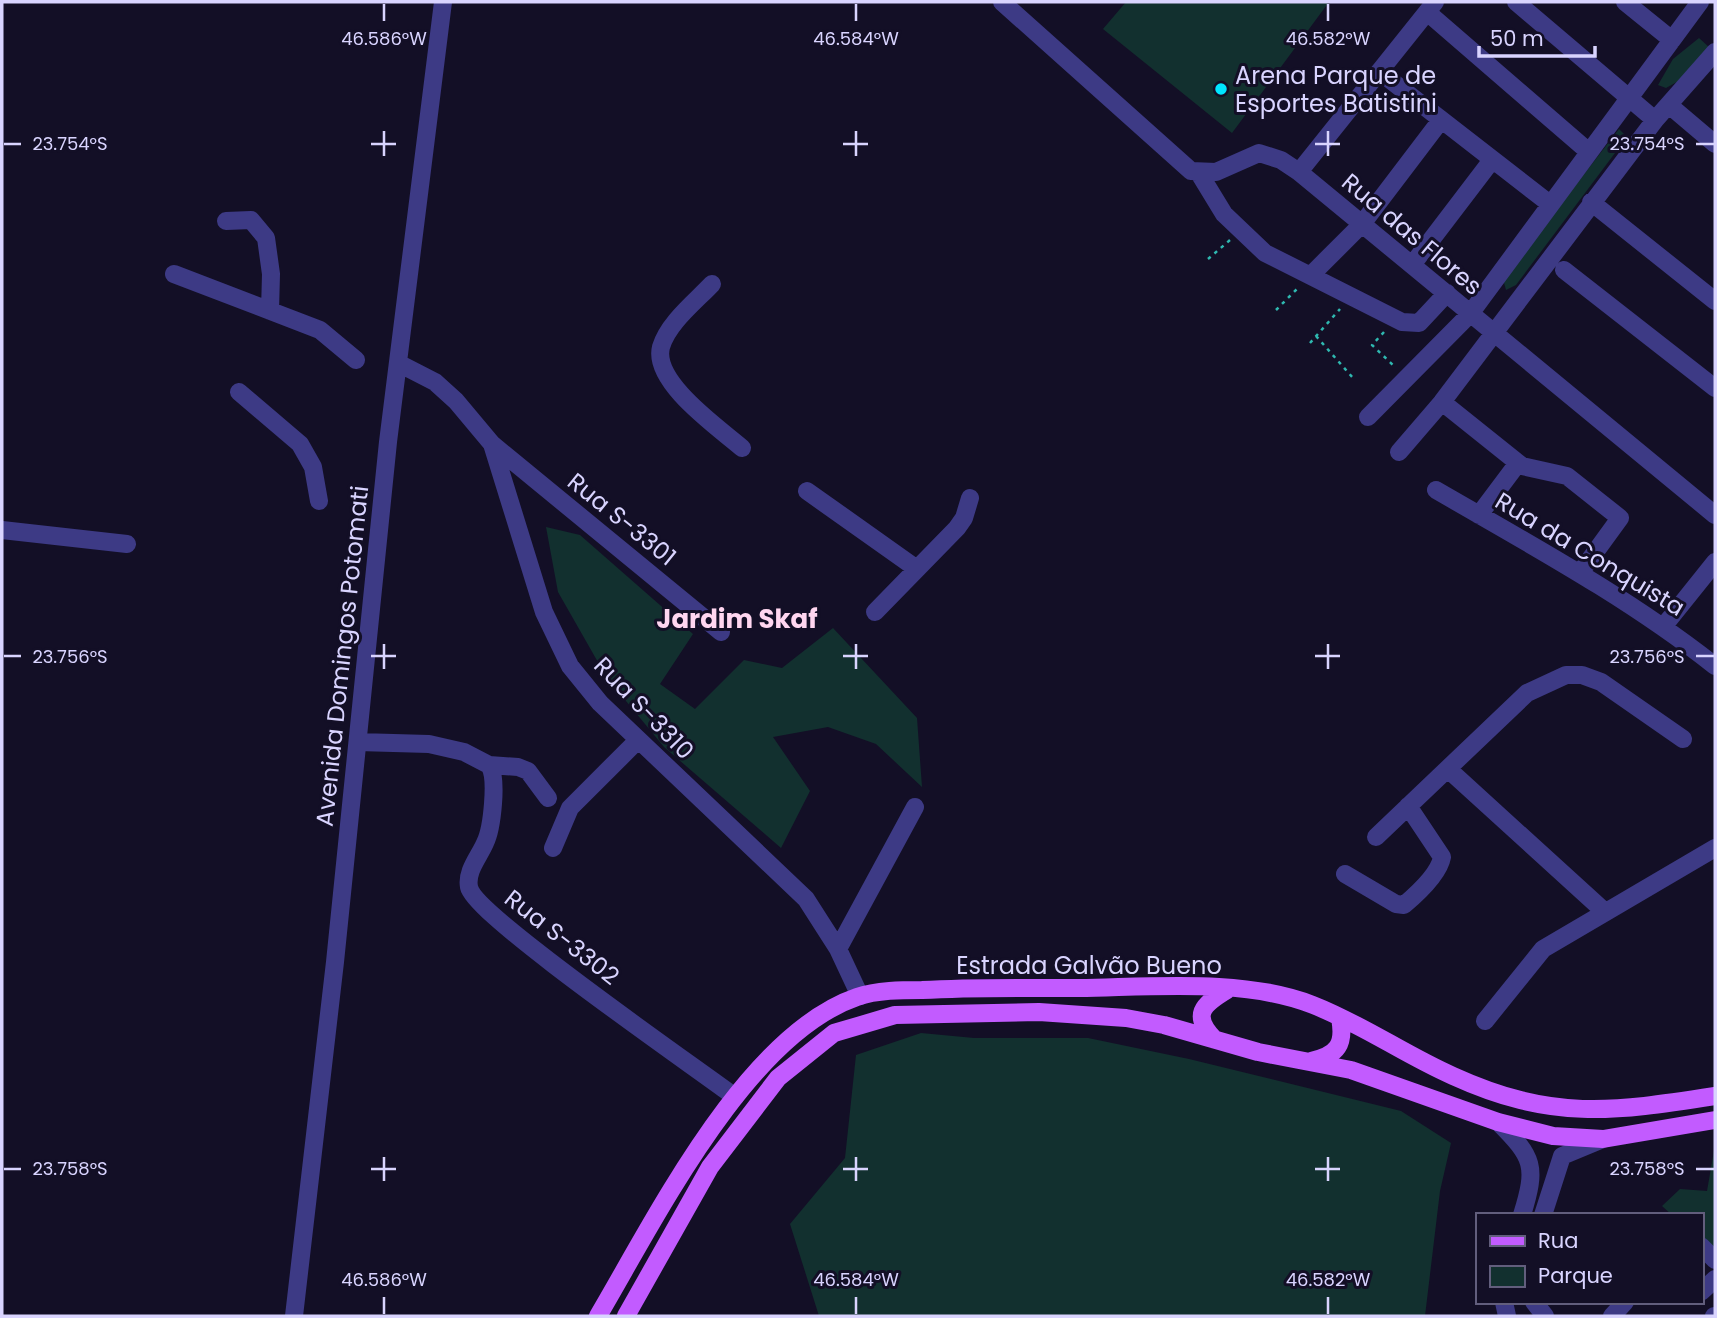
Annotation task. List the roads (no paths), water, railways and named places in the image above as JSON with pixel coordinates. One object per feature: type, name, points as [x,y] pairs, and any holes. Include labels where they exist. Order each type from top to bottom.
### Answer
[{"type":"main road","name":"Estrada Galvão Bueno","points":[[598,1316],[696,1155],[735,1097],[762,1063],[804,1025],[860,996],[940,989],[1227,990],[1276,993],[1340,1018],[1452,1076],[1521,1102],[1558,1109],[1607,1110],[1715,1096]]},
{"type":"main road","points":[[1215,1040],[1206,1031],[1200,1017],[1206,1003],[1227,990]]},
{"type":"main road","name":"Estrada Galvão Bueno","points":[[626,1316],[710,1167],[778,1078],[834,1033],[895,1014],[1039,1012],[1126,1018],[1351,1070],[1498,1122],[1553,1136],[1603,1139],[1715,1120]]},
{"type":"main road","points":[[1308,1062],[1325,1058],[1340,1046],[1343,1039],[1340,1018]]},
{"type":"street","name":"Avenida Domingos Potomati","points":[[293,1316],[398,363],[443,2]]},
{"type":"street","points":[[1002,2],[1183,165],[1199,173],[1216,204],[1240,232],[1265,253],[1402,322],[1419,323],[1447,293]]},
{"type":"street","points":[[1516,2],[1655,120]]},
{"type":"street","points":[[1625,2],[1672,40]]},
{"type":"street","points":[[1368,417],[1470,314],[1700,2]]},
{"type":"street","points":[[1298,172],[1431,7],[1589,152]]},
{"type":"street","points":[[1399,452],[1442,402],[1655,120],[1714,54]]},
{"type":"street","points":[[1380,72],[1550,204]]},
{"type":"street","points":[[1669,105],[1715,144]]},
{"type":"street","points":[[1311,275],[1362,224],[1441,120]]},
{"type":"street","name":"Rua das Flores","points":[[1199,173],[1216,172],[1259,153],[1281,160],[1447,293],[1715,515]]},
{"type":"street","points":[[1412,265],[1492,160]]},
{"type":"street","points":[[1591,202],[1715,301]]},
{"type":"street","points":[[226,221],[251,220],[266,238],[271,274],[270,311]]},
{"type":"street","points":[[1564,270],[1715,388]]},
{"type":"street","points":[[174,274],[320,330],[356,360]]},
{"type":"street","points":[[712,284],[672,327],[661,348],[664,374],[691,404],[742,449]]},
{"type":"street","name":"Rua S-3310","points":[[398,363],[435,382],[456,401],[492,444],[528,565],[559,647],[600,703],[806,900],[838,949],[860,996]]},
{"type":"street","points":[[240,392],[300,444],[313,467],[319,501]]},
{"type":"street","points":[[1442,402],[1518,463],[1534,470],[1567,476],[1620,518],[1580,573]]},
{"type":"street","name":"Rua S-3301","points":[[492,444],[721,632]]},
{"type":"street","points":[[1479,515],[1518,463]]},
{"type":"street","name":"Rua da Conquista","points":[[1436,490],[1580,573],[1663,627],[1715,666]]},
{"type":"street","points":[[807,491],[917,569]]},
{"type":"street","points":[[875,611],[964,518],[970,498]]},
{"type":"street","points":[[2,530],[127,544]]},
{"type":"street","points":[[1663,627],[1715,562]]},
{"type":"street","points":[[1376,837],[1449,771],[1498,718],[1527,693],[1566,675],[1582,675],[1601,682],[1683,739]]},
{"type":"street","points":[[553,848],[570,808],[638,740]]},
{"type":"street","points":[[358,741],[429,744],[464,752],[489,765],[506,764],[528,771],[548,798]]},
{"type":"street","name":"Rua S-3302","points":[[489,765],[493,775],[491,822],[486,841],[470,873],[468,884],[474,898],[538,953],[735,1097]]},
{"type":"street","points":[[1449,771],[1605,912]]},
{"type":"street","points":[[1345,874],[1396,904],[1404,905],[1410,900],[1440,866],[1442,857],[1408,806]]},
{"type":"street","points":[[838,949],[915,807]]},
{"type":"street","points":[[1485,1021],[1542,949],[1715,848]]},
{"type":"street","points":[[1498,1122],[1525,1150],[1530,1160],[1531,1184],[1523,1213]]},
{"type":"street","points":[[1544,1213],[1562,1156],[1603,1139]]},
{"type":"place","name":"Arena Parque de Esportes Batistini","points":[[1221,89]]},
{"type":"district","name":"Jardim Skaf","points":[[737,619]]}]
